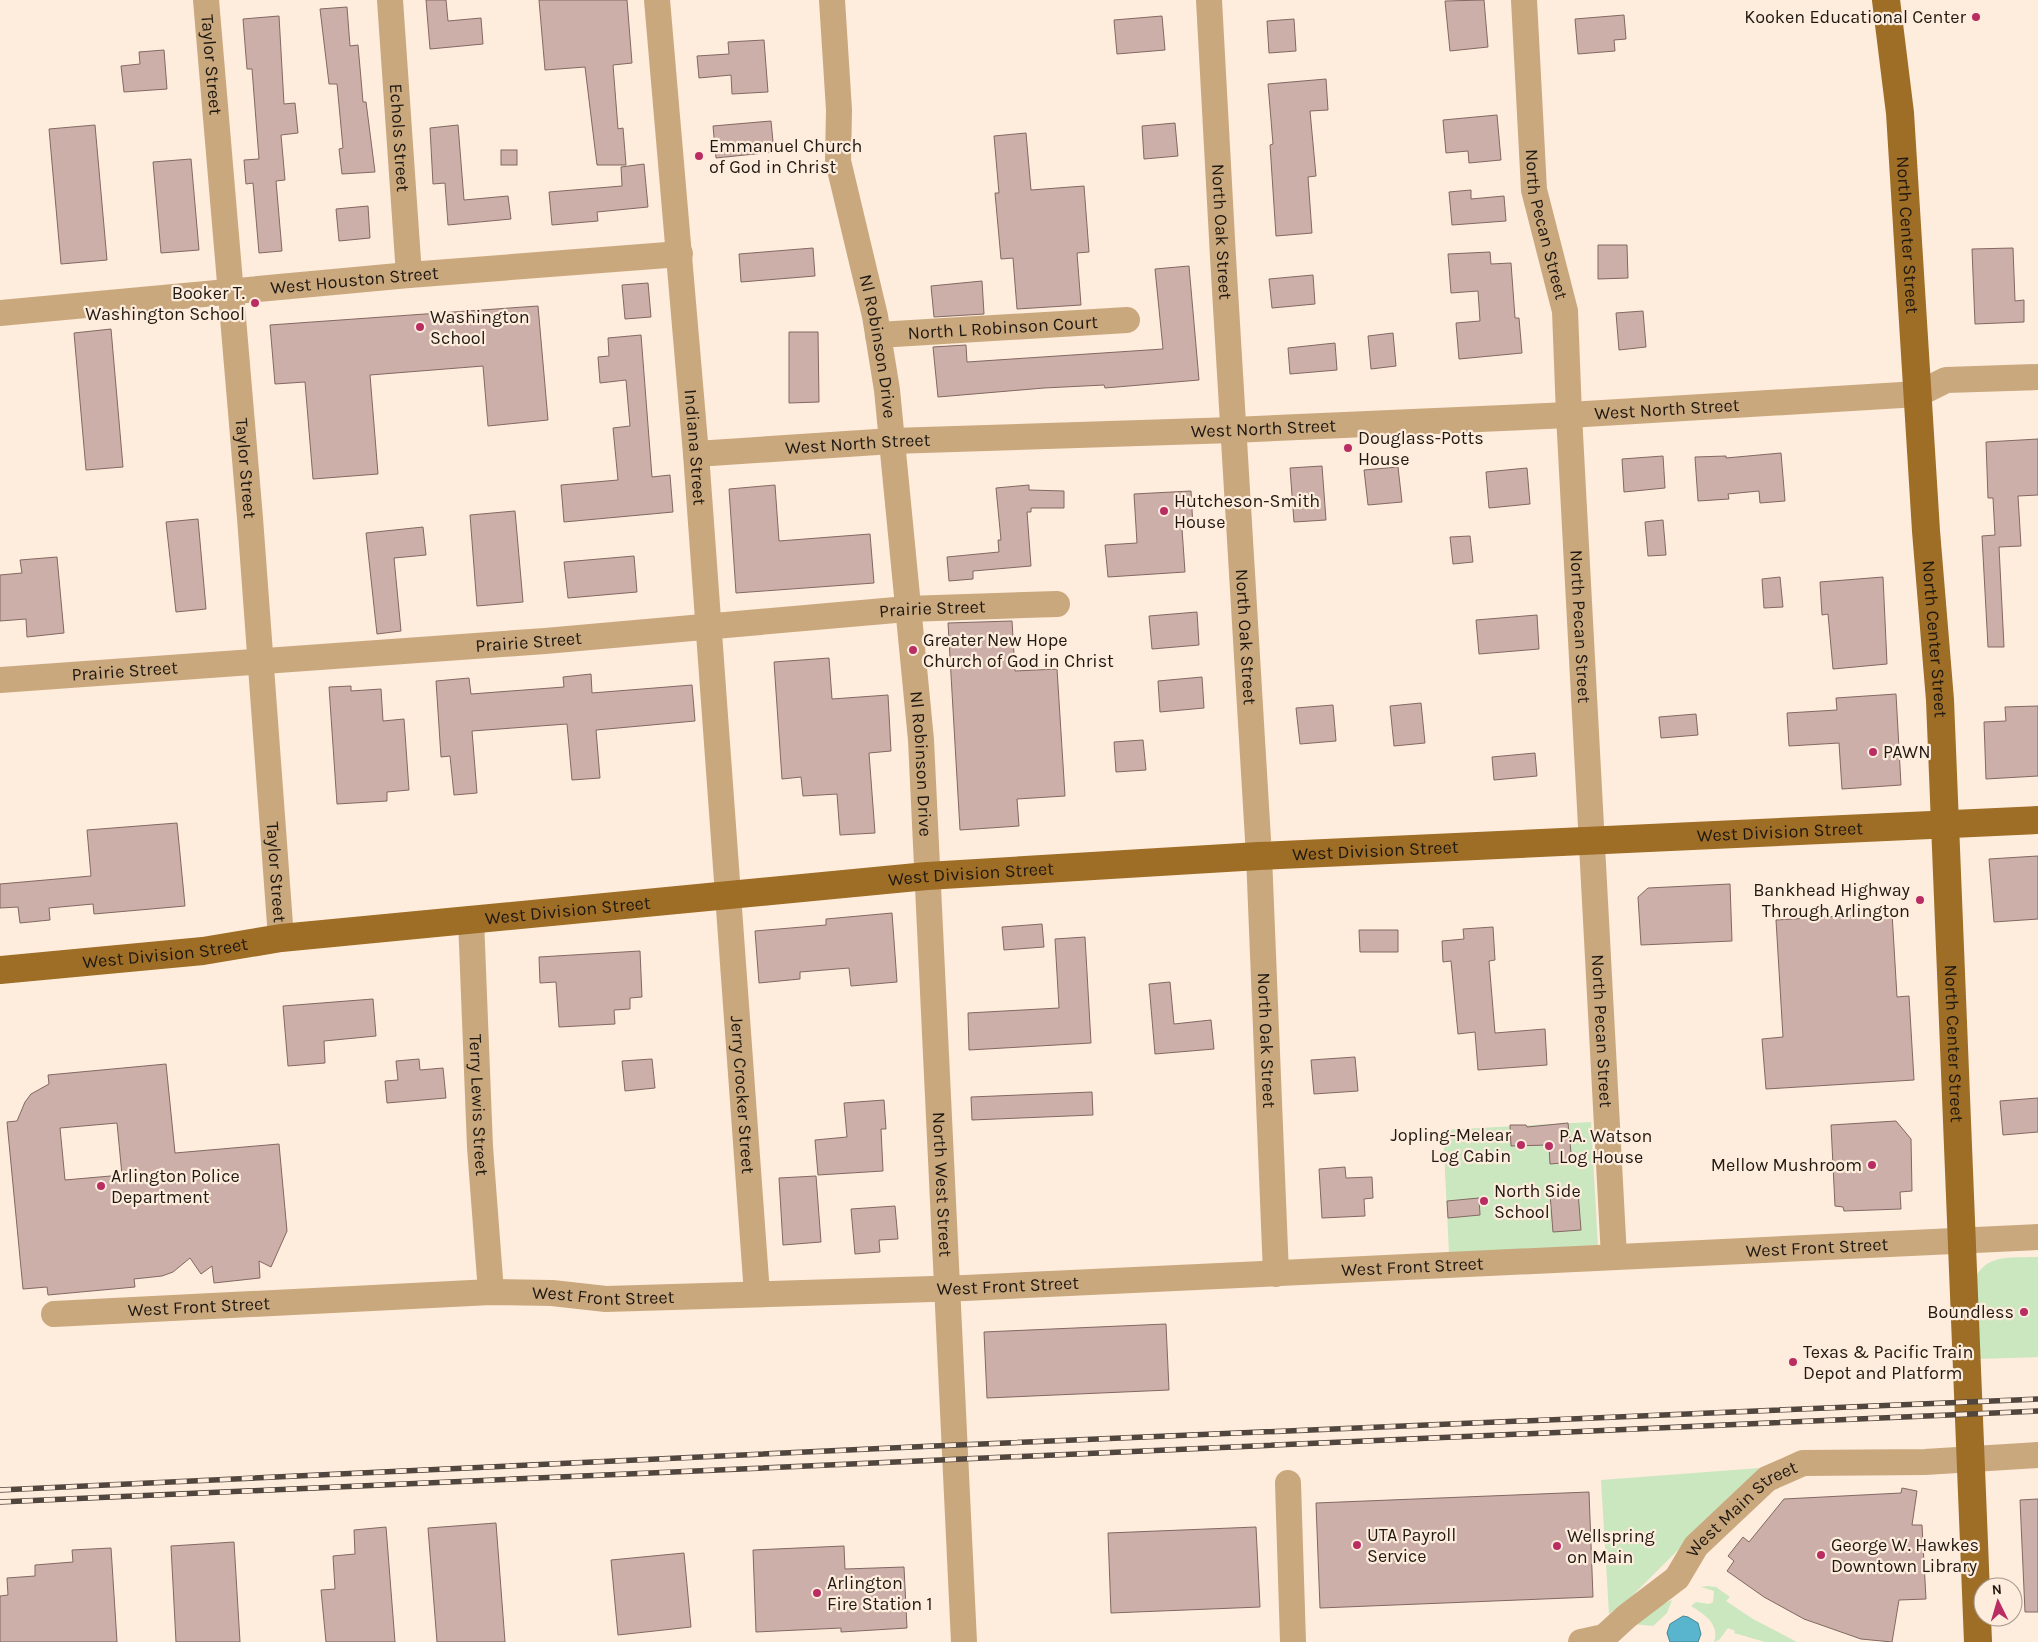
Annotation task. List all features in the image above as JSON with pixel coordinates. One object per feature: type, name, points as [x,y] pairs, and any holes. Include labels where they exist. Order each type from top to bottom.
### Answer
[{"type":"main road","name":"North Center Street","points":[[1886,0],[1900,113],[1926,531],[1940,700],[1978,1642]]},
{"type":"main road","name":"West Division Street","points":[[2,971],[202,950],[281,938],[927,876],[1260,856],[2038,820]]},
{"type":"street","name":"Taylor Street","points":[[206,0],[281,938]]},
{"type":"street","name":"Echols Street","points":[[390,0],[409,275]]},
{"type":"street","name":"Indiana Street","points":[[657,0],[696,454],[728,895]]},
{"type":"street","name":"Nl Robinson Drive","points":[[832,0],[840,110],[838,161],[878,335],[887,390],[921,740],[927,876]]},
{"type":"street","name":"North Oak Street","points":[[1209,0],[1233,430],[1260,856],[1276,1274]]},
{"type":"street","name":"North Pecan Street","points":[[1524,0],[1534,190],[1565,311],[1614,1257]]},
{"type":"street","name":"West Houston Street","points":[[0,313],[409,275],[680,254]]},
{"type":"street","name":"North L Robinson Court","points":[[878,335],[1127,320]]},
{"type":"street","points":[[1918,394],[1946,380],[2038,377]]},
{"type":"street","name":"West North Street","points":[[696,454],[892,441],[1233,430],[1569,415],[1918,394]]},
{"type":"street","name":"Prairie Street","points":[[0,680],[708,627],[907,609],[1057,604]]},
{"type":"street","name":"North West Street","points":[[927,876],[964,1642]]},
{"type":"street","name":"Jerry Crocker Street","points":[[728,895],[757,1294]]},
{"type":"street","name":"Terry Lewis Street","points":[[471,919],[480,1147],[491,1292]]},
{"type":"street","name":"West Front Street","points":[[54,1314],[491,1292],[552,1293],[606,1299],[946,1289],[2038,1237]]},
{"type":"street","name":"West Main Street","points":[[1597,1640],[1677,1578],[1696,1546],[1767,1479],[1803,1463],[1926,1462],[2038,1455]]},
{"type":"street","points":[[1288,1483],[1292,1642]]},
{"type":"green space","points":[[1591,1122],[1598,1247],[1449,1253],[1443,1130]]},
{"type":"green space","points":[[2038,1257],[2038,1357],[1977,1359],[1975,1278],[1986,1264],[2002,1258]]},
{"type":"green space","points":[[1760,1468],[1626,1602],[1609,1614],[1601,1480]]},
{"type":"green space","points":[[1701,1587],[1716,1587],[1730,1597],[1726,1601],[1753,1619],[1797,1642],[1765,1642],[1734,1633],[1735,1631],[1728,1628],[1719,1640],[1714,1642],[1715,1630],[1713,1625],[1691,1606],[1696,1602],[1709,1604],[1713,1602],[1714,1591]]},
{"type":"green space","points":[[1672,1600],[1667,1613],[1653,1626],[1633,1624],[1660,1605]]},
{"type":"water","points":[[1683,1616],[1698,1623],[1701,1634],[1698,1642],[1670,1642],[1667,1633],[1670,1624]]},
{"type":"building","points":[[426,0],[446,0],[448,21],[481,18],[483,44],[430,49]]},
{"type":"building","points":[[539,0],[627,0],[632,63],[613,65],[618,129],[623,128],[626,165],[597,165],[585,67],[545,70]]},
{"type":"building","points":[[1484,0],[1488,47],[1450,51],[1445,1]]},
{"type":"building","points":[[347,7],[350,46],[358,45],[363,102],[366,102],[375,172],[342,174],[339,149],[343,148],[337,84],[329,84],[320,9]]},
{"type":"building","points":[[1624,15],[1626,39],[1614,40],[1615,51],[1578,54],[1575,19]]},
{"type":"building","points":[[279,16],[284,104],[295,103],[298,133],[281,135],[285,180],[276,181],[282,251],[259,253],[253,183],[246,184],[244,160],[259,159],[252,69],[247,69],[243,19]]},
{"type":"building","points":[[1162,16],[1165,50],[1117,54],[1114,20]]},
{"type":"building","points":[[1294,19],[1296,51],[1269,53],[1267,21]]},
{"type":"building","points":[[764,40],[768,92],[732,94],[731,75],[699,78],[697,56],[729,54],[728,42]]},
{"type":"building","points":[[164,50],[167,89],[124,92],[121,66],[140,64],[139,52]]},
{"type":"building","points":[[1326,79],[1328,110],[1310,111],[1316,176],[1308,177],[1312,233],[1276,236],[1270,145],[1273,144],[1268,84]]},
{"type":"building","points":[[1497,115],[1501,160],[1469,163],[1468,151],[1446,153],[1443,120]]},
{"type":"building","points":[[771,121],[774,152],[716,158],[713,126]]},
{"type":"building","points":[[1175,123],[1178,156],[1144,159],[1142,126]]},
{"type":"building","points":[[95,125],[107,260],[61,264],[49,129]]},
{"type":"building","points":[[458,125],[464,200],[508,196],[511,219],[448,225],[445,183],[433,184],[430,128]]},
{"type":"building","points":[[1026,133],[1031,190],[1084,186],[1089,252],[1077,253],[1081,305],[1017,309],[1013,258],[1001,259],[995,193],[999,193],[994,136]]},
{"type":"building","points":[[501,150],[517,150],[517,165],[501,165]]},
{"type":"building","points":[[191,159],[199,250],[161,253],[153,162]]},
{"type":"building","points":[[644,164],[648,207],[597,212],[598,221],[552,225],[549,192],[622,186],[621,167]]},
{"type":"building","points":[[1471,190],[1471,199],[1504,196],[1506,221],[1452,225],[1449,192]]},
{"type":"building","points":[[368,206],[370,238],[339,241],[336,209]]},
{"type":"building","points":[[1598,245],[1627,245],[1628,278],[1598,279]]},
{"type":"building","points":[[813,248],[815,276],[741,282],[739,254]]},
{"type":"building","points":[[2013,248],[2015,301],[2024,300],[2024,322],[1975,324],[1972,249]]},
{"type":"building","points":[[1490,252],[1491,264],[1511,263],[1515,318],[1519,318],[1522,353],[1459,359],[1456,323],[1480,321],[1478,291],[1451,293],[1448,254]]},
{"type":"building","points":[[1189,266],[1199,380],[1105,388],[1104,385],[1044,388],[938,397],[933,347],[966,345],[967,362],[1163,349],[1155,269]]},
{"type":"building","points":[[1313,275],[1315,304],[1272,308],[1269,279]]},
{"type":"building","points":[[982,281],[984,314],[934,317],[931,286]]},
{"type":"building","points":[[648,283],[651,317],[625,319],[622,285]]},
{"type":"building","points":[[538,306],[548,420],[488,426],[483,366],[370,375],[378,474],[313,479],[305,382],[275,384],[270,325]]},
{"type":"building","points":[[1643,311],[1646,347],[1619,350],[1616,313]]},
{"type":"building","points":[[111,329],[123,467],[86,470],[74,333]]},
{"type":"building","points":[[789,332],[818,332],[819,402],[789,403]]},
{"type":"building","points":[[1393,333],[1396,366],[1371,369],[1368,336]]},
{"type":"building","points":[[641,335],[652,477],[670,475],[673,512],[564,522],[561,485],[618,480],[613,428],[630,426],[626,380],[600,383],[598,357],[609,356],[608,338]]},
{"type":"building","points":[[1335,343],[1337,370],[1290,374],[1288,348]]},
{"type":"building","points":[[2038,439],[2038,495],[2018,496],[2021,546],[1999,547],[2004,647],[1988,647],[1982,536],[1995,535],[1993,498],[1988,498],[1986,442]]},
{"type":"building","points":[[1781,453],[1785,501],[1760,503],[1759,491],[1728,494],[1729,499],[1698,501],[1695,457],[1726,456],[1726,458]]},
{"type":"building","points":[[1663,456],[1665,488],[1624,492],[1622,459]]},
{"type":"building","points":[[1322,466],[1326,520],[1294,522],[1290,468]]},
{"type":"building","points":[[1398,467],[1402,502],[1368,505],[1364,470]]},
{"type":"building","points":[[1527,468],[1530,504],[1489,508],[1486,472]]},
{"type":"building","points":[[775,485],[779,541],[870,534],[874,583],[736,593],[729,489]]},
{"type":"building","points":[[1029,485],[1029,490],[1064,491],[1064,508],[1031,508],[1031,512],[1027,512],[1031,566],[973,571],[973,579],[949,581],[947,557],[999,552],[998,540],[1001,540],[996,488]]},
{"type":"building","points":[[1191,491],[1193,528],[1182,529],[1185,572],[1108,577],[1105,545],[1137,543],[1134,494]]},
{"type":"building","points":[[515,511],[523,602],[477,606],[470,515]]},
{"type":"building","points":[[198,519],[206,609],[176,612],[166,522]]},
{"type":"building","points":[[1663,520],[1666,555],[1648,556],[1645,522]]},
{"type":"building","points":[[423,527],[426,555],[394,558],[401,631],[377,634],[366,533]]},
{"type":"building","points":[[1470,536],[1473,562],[1453,564],[1450,537]]},
{"type":"building","points":[[634,556],[637,592],[568,598],[564,562]]},
{"type":"building","points":[[57,557],[64,633],[27,637],[26,619],[0,621],[0,575],[22,573],[20,560]]},
{"type":"building","points":[[1780,577],[1783,607],[1764,608],[1762,579]]},
{"type":"building","points":[[1883,577],[1887,664],[1833,669],[1828,614],[1822,615],[1820,582]]},
{"type":"building","points":[[1197,612],[1199,645],[1152,649],[1149,616]]},
{"type":"building","points":[[1537,615],[1539,649],[1479,654],[1476,620]]},
{"type":"building","points":[[1012,621],[1015,671],[1057,669],[1065,796],[1017,799],[1019,826],[960,830],[948,623]]},
{"type":"building","points":[[829,658],[832,699],[888,695],[891,751],[869,753],[875,833],[840,835],[837,794],[803,796],[801,777],[782,779],[774,662]]},
{"type":"building","points":[[591,674],[592,693],[692,685],[695,721],[596,730],[600,778],[572,780],[567,724],[472,731],[477,793],[454,795],[450,756],[441,757],[436,681],[469,678],[471,694],[564,687],[563,677]]},
{"type":"building","points":[[1202,677],[1204,708],[1160,712],[1158,681]]},
{"type":"building","points":[[351,686],[351,691],[381,689],[383,721],[404,719],[409,790],[387,792],[387,801],[337,804],[329,687]]},
{"type":"building","points":[[1896,694],[1901,785],[1842,789],[1839,743],[1789,746],[1787,713],[1837,710],[1836,698]]},
{"type":"building","points":[[1421,703],[1425,743],[1394,746],[1390,706]]},
{"type":"building","points":[[1333,705],[1336,741],[1300,744],[1296,708]]},
{"type":"building","points":[[2038,706],[2038,776],[1986,779],[1984,722],[2006,721],[2005,707]]},
{"type":"building","points":[[1696,714],[1698,735],[1661,738],[1659,717]]},
{"type":"building","points":[[1143,740],[1146,770],[1116,772],[1114,742]]},
{"type":"building","points":[[1535,753],[1537,776],[1494,780],[1492,757]]},
{"type":"building","points":[[177,823],[185,906],[94,914],[93,904],[49,908],[50,920],[20,923],[18,907],[0,908],[0,884],[91,876],[87,830]]},
{"type":"building","points":[[2038,856],[2038,919],[1994,922],[1989,859]]},
{"type":"building","points":[[1730,884],[1732,941],[1641,945],[1638,897],[1648,888]]},
{"type":"building","points":[[892,913],[897,982],[851,986],[849,968],[800,972],[800,979],[759,983],[755,931],[826,925],[826,919]]},
{"type":"building","points":[[1892,913],[1897,997],[1909,996],[1914,1080],[1766,1089],[1762,1039],[1783,1037],[1776,920]]},
{"type":"building","points":[[1042,924],[1044,947],[1004,950],[1002,927]]},
{"type":"building","points":[[1493,927],[1495,960],[1489,961],[1495,1033],[1545,1029],[1547,1065],[1478,1070],[1475,1032],[1458,1034],[1451,961],[1443,962],[1442,941],[1464,939],[1463,929]]},
{"type":"building","points":[[1359,930],[1398,930],[1398,952],[1360,952]]},
{"type":"building","points":[[1085,937],[1091,1043],[969,1050],[968,1013],[1059,1008],[1055,939]]},
{"type":"building","points":[[640,951],[642,997],[630,998],[630,1009],[614,1010],[615,1024],[559,1027],[556,982],[540,983],[539,957]]},
{"type":"building","points":[[1170,982],[1174,1024],[1211,1020],[1214,1049],[1155,1054],[1149,984]]},
{"type":"building","points":[[373,999],[376,1036],[324,1041],[325,1063],[288,1066],[283,1006]]},
{"type":"building","points":[[1355,1057],[1358,1091],[1314,1094],[1311,1060]]},
{"type":"building","points":[[419,1059],[420,1070],[443,1068],[446,1098],[387,1103],[385,1081],[398,1080],[396,1061]]},
{"type":"building","points":[[652,1059],[655,1088],[625,1091],[622,1061]]},
{"type":"building","points":[[166,1064],[175,1153],[279,1144],[287,1231],[271,1267],[259,1261],[260,1278],[214,1283],[212,1266],[201,1274],[190,1258],[173,1272],[162,1276],[134,1279],[135,1287],[48,1295],[47,1287],[23,1289],[7,1122],[17,1121],[25,1102],[31,1094],[49,1084],[48,1075]],"holes":[[[117,1123],[122,1175],[65,1180],[60,1128]]]},
{"type":"building","points":[[1092,1092],[1093,1115],[972,1120],[971,1097]]},
{"type":"building","points":[[2038,1098],[2038,1132],[2003,1135],[2000,1101]]},
{"type":"building","points":[[884,1100],[886,1129],[881,1129],[883,1171],[818,1175],[815,1140],[847,1137],[844,1103]]},
{"type":"building","name":"Mellow Mushroom","points":[[1896,1121],[1911,1139],[1912,1191],[1900,1192],[1901,1209],[1844,1211],[1843,1207],[1835,1206],[1831,1125]]},
{"type":"building","points":[[1568,1123],[1572,1162],[1550,1164],[1549,1145],[1511,1146],[1510,1125],[1526,1125],[1527,1127]]},
{"type":"building","points":[[1345,1167],[1346,1178],[1372,1177],[1373,1198],[1364,1199],[1365,1216],[1322,1218],[1319,1169]]},
{"type":"building","points":[[816,1176],[821,1242],[783,1245],[779,1178]]},
{"type":"building","points":[[1578,1192],[1581,1230],[1553,1232],[1550,1194]]},
{"type":"building","points":[[1479,1198],[1480,1215],[1448,1218],[1447,1201]]},
{"type":"building","points":[[895,1206],[898,1239],[879,1240],[880,1252],[855,1254],[851,1209]]},
{"type":"building","points":[[1166,1324],[1169,1390],[987,1398],[984,1332]]},
{"type":"building","points":[[1902,1488],[1917,1491],[1912,1525],[1922,1525],[1926,1599],[1899,1600],[1892,1642],[1861,1639],[1804,1619],[1764,1597],[1727,1571],[1734,1561],[1728,1556],[1743,1537],[1749,1542],[1784,1499],[1901,1493]]},
{"type":"building","points":[[1589,1492],[1593,1597],[1320,1608],[1316,1503]]},
{"type":"building","points":[[2038,1499],[2038,1612],[2025,1612],[2020,1500]]},
{"type":"building","points":[[496,1523],[505,1642],[437,1642],[428,1528]]},
{"type":"building","points":[[386,1527],[395,1642],[326,1642],[321,1590],[335,1589],[333,1556],[355,1554],[354,1530]]},
{"type":"building","points":[[1256,1527],[1260,1607],[1111,1613],[1108,1533]]},
{"type":"building","points":[[234,1542],[240,1642],[176,1642],[171,1546]]},
{"type":"building","points":[[844,1546],[845,1569],[904,1567],[907,1628],[841,1632],[841,1628],[756,1632],[753,1550]]},
{"type":"building","points":[[111,1548],[117,1642],[0,1642],[0,1596],[8,1595],[7,1578],[35,1576],[35,1565],[73,1562],[72,1550]]},
{"type":"building","points":[[684,1553],[691,1627],[618,1635],[611,1560]]},
{"type":"railway","points":[[0,1490],[934,1446],[2038,1399]]},
{"type":"railway","points":[[0,1502],[2038,1411]]},
{"type":"place","name":"Kooken Educational Center","points":[[1976,17]]},
{"type":"place","name":"Emmanuel Church of God in Christ","points":[[699,156]]},
{"type":"place","name":"Booker T. Washington School","points":[[255,303]]},
{"type":"place","name":"Washington School","points":[[420,327]]},
{"type":"place","name":"Douglass-Potts House","points":[[1348,448]]},
{"type":"place","name":"Hutcheson-Smith House","points":[[1164,511]]},
{"type":"place","name":"Greater New Hope Church of God in Christ","points":[[913,650]]},
{"type":"place","name":"PAWN","points":[[1873,752]]},
{"type":"place","name":"Bankhead Highway Through Arlington","points":[[1920,900]]},
{"type":"place","name":"Jopling-Melear Log Cabin","points":[[1521,1145]]},
{"type":"place","name":"P.A. Watson Log House","points":[[1549,1146]]},
{"type":"place","name":"Mellow Mushroom","points":[[1872,1165]]},
{"type":"place","name":"Arlington Police Department","points":[[101,1186]]},
{"type":"place","name":"North Side School","points":[[1484,1201]]},
{"type":"place","name":"Boundless","points":[[2024,1312]]},
{"type":"place","name":"Texas & Pacific Train Depot and Platform","points":[[1793,1362]]},
{"type":"place","name":"UTA Payroll Service","points":[[1357,1545]]},
{"type":"place","name":"Wellspring on Main","points":[[1557,1546]]},
{"type":"place","name":"George W. Hawkes Downtown Library","points":[[1821,1555]]},
{"type":"place","name":"Arlington Fire Station 1","points":[[817,1593]]}]
